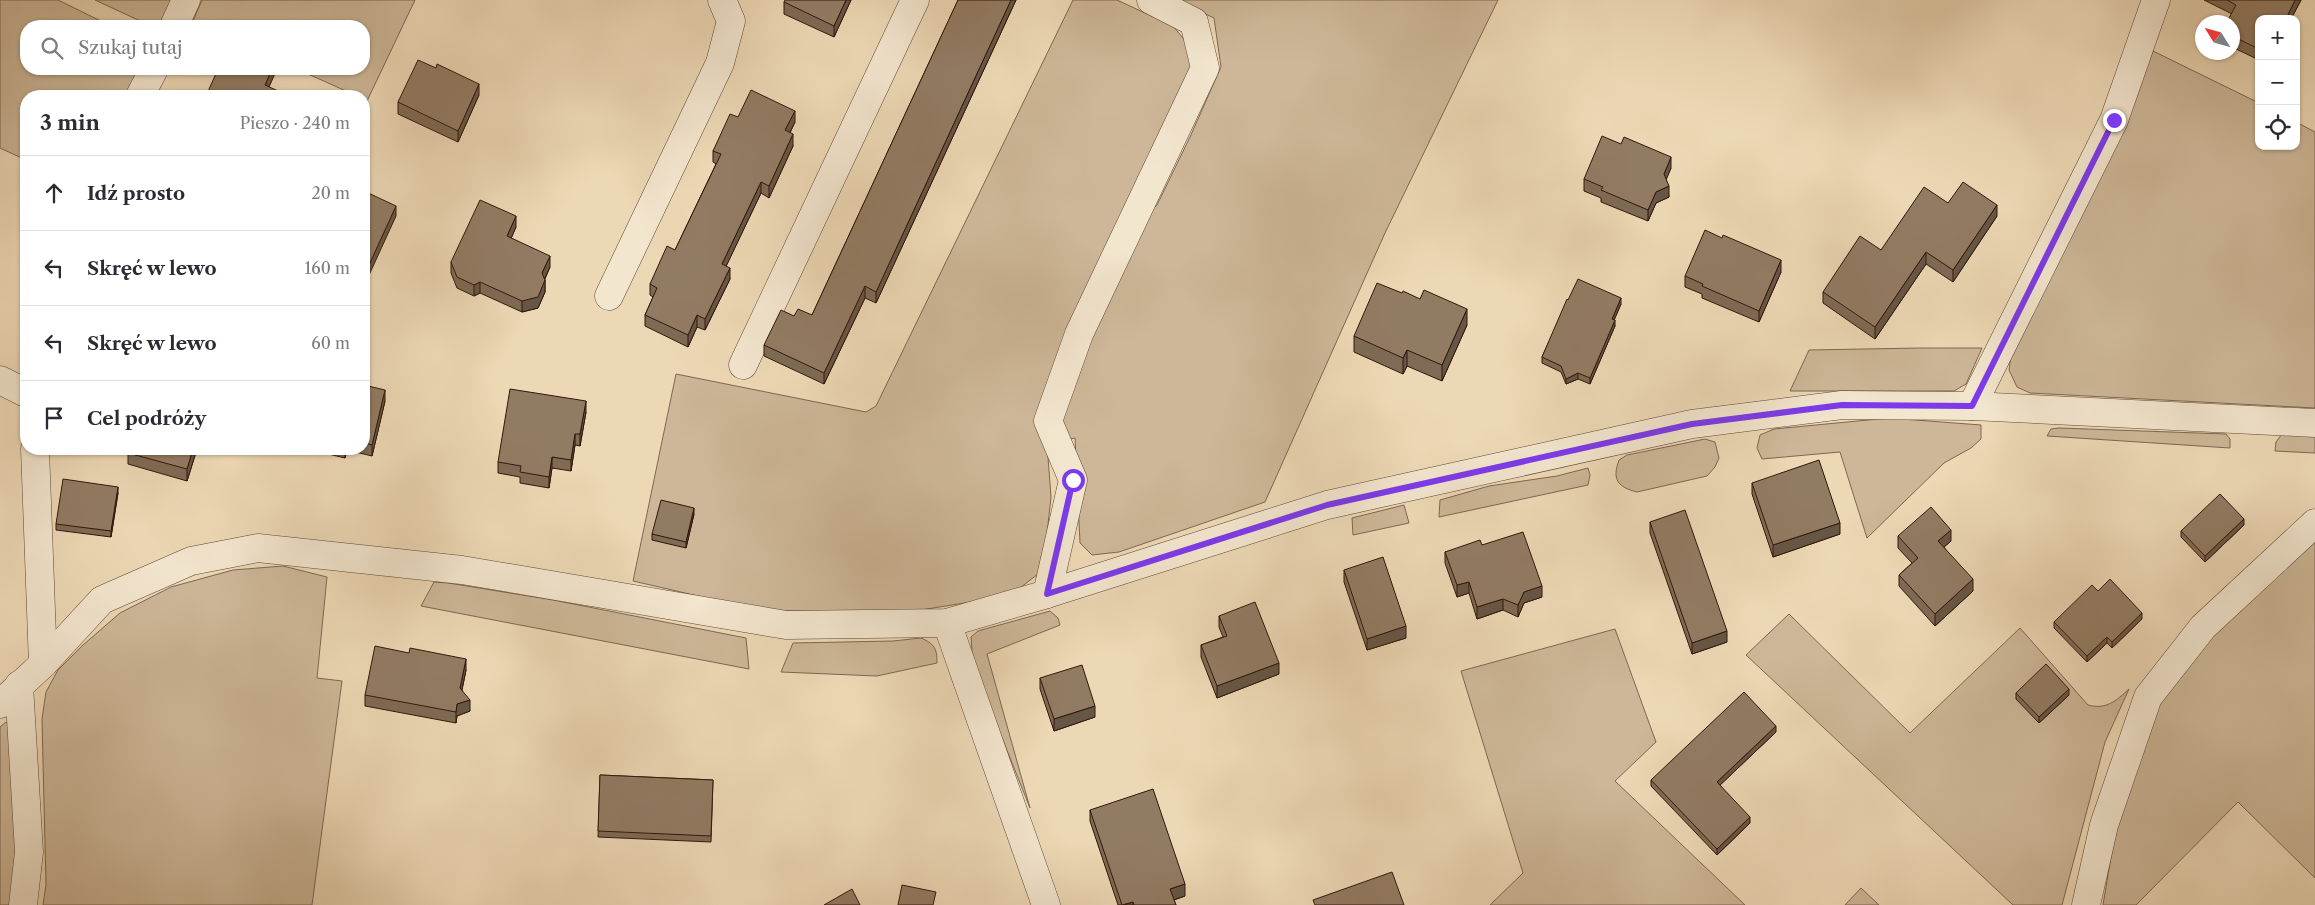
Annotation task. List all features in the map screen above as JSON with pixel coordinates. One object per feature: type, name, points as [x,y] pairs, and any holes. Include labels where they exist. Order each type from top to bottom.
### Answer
[{"type":"street","points":[[177,20],[186,0]]},
{"type":"street","points":[[609,296],[720,64],[730,21],[722,0]]},
{"type":"street","points":[[743,365],[915,0]]},
{"type":"street","points":[[1047,594],[1073,480],[1048,421],[1079,334],[1205,68],[1194,22],[1151,0]]},
{"type":"street","points":[[1972,406],[2114,120],[2156,0]]},
{"type":"street","points":[[143,90],[151,75]]},
{"type":"street","points":[[0,380],[20,390]]},
{"type":"street","points":[[0,704],[42,664],[102,600],[191,560],[258,548],[462,570],[786,625],[947,623],[1047,594],[1327,505],[1692,424],[1842,405],[1972,406],[2315,422]]},
{"type":"street","points":[[35,455],[42,664]]},
{"type":"street","points":[[2086,905],[2104,825],[2148,697],[2203,627],[2315,523]]},
{"type":"street","points":[[947,623],[1046,905]]},
{"type":"street","points":[[20,685],[29,852],[23,905]]},
{"type":"shaded area","points":[[0,0],[58,0],[99,20],[20,20],[20,75],[136,75],[130,90],[20,90],[20,157],[0,148]]},
{"type":"shaded area","points":[[95,0],[176,0],[168,20],[138,20]]},
{"type":"shaded area","points":[[202,0],[415,0],[370,95],[370,90],[344,90],[310,75],[370,75],[370,20],[193,20]]},
{"type":"shaded area","points":[[1073,0],[1117,0],[1173,26],[1187,43],[1192,62],[1193,81],[1107,250],[1157,205],[1221,67],[1214,18],[1176,0],[1498,0],[1385,233],[1265,502],[1119,552],[1092,555],[1080,543],[1075,438],[1047,444],[1051,497],[1044,561],[1038,574],[1020,588],[990,599],[914,611],[763,611],[633,581],[676,374],[866,412],[876,406]]},
{"type":"shaded area","points":[[2153,51],[2255,101],[2255,150],[2300,150],[2300,124],[2315,132],[2315,408],[2030,393],[2017,387],[2009,370],[2013,342],[2084,207]]},
{"type":"shaded area","points":[[1982,348],[1966,384],[1954,391],[1790,391],[1809,350]]},
{"type":"shaded area","points":[[1889,418],[1981,425],[1981,439],[1971,448],[1944,463],[1867,538],[1840,452],[1762,459],[1757,448],[1760,435],[1774,429]]},
{"type":"shaded area","points":[[2051,429],[2226,434],[2230,439],[2230,448],[2047,436]]},
{"type":"shaded area","points":[[2282,434],[2315,436],[2315,453],[2275,451],[2276,442]]},
{"type":"shaded area","points":[[1705,439],[1715,442],[1719,458],[1715,467],[1707,476],[1637,492],[1625,488],[1616,477],[1619,460],[1627,455]]},
{"type":"shaded area","points":[[1588,468],[1590,475],[1588,485],[1439,517],[1440,500],[1489,486],[1557,476]]},
{"type":"shaded area","points":[[1404,505],[1409,523],[1353,535],[1352,518]]},
{"type":"shaded area","points":[[2315,536],[2315,878],[2238,802],[2136,905],[2103,905],[2114,839],[2128,781],[2165,687],[2197,647]]},
{"type":"shaded area","points":[[283,566],[327,577],[317,678],[342,681],[312,905],[43,905],[46,885],[42,719],[46,692],[58,670],[120,613],[171,587],[233,570]]},
{"type":"shaded area","points":[[434,582],[553,600],[746,638],[749,669],[421,606]]},
{"type":"shaded area","points":[[1050,611],[1058,618],[1060,625],[987,654],[1030,808],[973,665],[971,637],[978,631]]},
{"type":"shaded area","points":[[1789,614],[1910,733],[2020,628],[2088,705],[2105,705],[2115,701],[2129,689],[2105,742],[2062,905],[2013,905],[1746,655]]},
{"type":"shaded area","points":[[1615,629],[1656,742],[1615,781],[1745,905],[1490,905],[1523,873],[1461,671]]},
{"type":"shaded area","points":[[921,638],[929,642],[934,648],[937,663],[877,676],[781,672],[793,643],[893,641]]},
{"type":"shaded area","points":[[6,722],[15,732],[17,905],[0,905],[0,727]]},
{"type":"shaded area","points":[[1861,888],[1879,905],[1845,905]]},
{"type":"building","points":[[785,0],[846,0],[834,26],[784,2]]},
{"type":"building","points":[[958,0],[1011,0],[876,292],[865,286],[824,373],[764,345],[781,310],[794,316],[798,309],[812,315]]},
{"type":"building","points":[[2227,0],[2295,0],[2288,15],[2255,15],[2255,47],[2240,40],[2240,15],[2231,15],[2236,5]]},
{"type":"building","points":[[418,60],[436,68],[437,64],[479,84],[458,131],[398,102]]},
{"type":"building","points":[[215,75],[269,75],[265,85],[276,90],[209,90]]},
{"type":"building","points":[[751,90],[795,111],[785,130],[793,134],[769,186],[761,182],[722,264],[730,268],[705,319],[697,315],[688,335],[645,315],[657,288],[650,284],[667,246],[675,250],[721,154],[713,151],[730,114],[738,117]]},
{"type":"building","points":[[1602,136],[1621,144],[1624,137],[1671,157],[1664,174],[1669,186],[1656,192],[1648,210],[1601,190],[1603,187],[1584,179]]},
{"type":"building","points":[[1963,182],[1997,205],[1953,270],[1926,252],[1875,327],[1823,292],[1860,236],[1881,250],[1924,187],[1948,203]]},
{"type":"building","points":[[370,194],[396,206],[370,263]]},
{"type":"building","points":[[480,200],[516,216],[507,236],[550,256],[542,273],[545,280],[538,297],[522,301],[480,282],[474,285],[457,277],[451,262]]},
{"type":"building","points":[[1705,230],[1722,238],[1723,235],[1781,260],[1759,311],[1702,286],[1703,284],[1685,276]]},
{"type":"building","points":[[1578,279],[1621,298],[1612,319],[1615,320],[1590,378],[1578,373],[1566,379],[1561,366],[1542,357],[1567,299]]},
{"type":"building","points":[[1377,283],[1402,293],[1403,291],[1420,299],[1424,290],[1467,309],[1442,365],[1407,350],[1403,358],[1354,336]]},
{"type":"building","points":[[370,386],[385,390],[372,445],[370,444]]},
{"type":"building","points":[[510,389],[586,401],[580,434],[575,434],[571,460],[552,457],[549,477],[520,472],[521,466],[498,462]]},
{"type":"building","points":[[135,455],[191,455],[187,469]]},
{"type":"building","points":[[1819,460],[1840,523],[1773,545],[1752,483]]},
{"type":"building","points":[[63,479],[118,487],[111,531],[56,524]]},
{"type":"building","points":[[2220,494],[2244,519],[2205,556],[2181,531]]},
{"type":"building","points":[[661,500],[694,508],[686,542],[652,534]]},
{"type":"building","points":[[1931,507],[1951,530],[1938,541],[1973,579],[1935,614],[1899,575],[1918,558],[1898,536]]},
{"type":"building","points":[[1685,510],[1727,631],[1692,643],[1650,522]]},
{"type":"building","points":[[1523,532],[1542,586],[1524,592],[1518,605],[1503,599],[1477,607],[1469,582],[1457,585],[1445,552],[1480,540],[1482,545]]},
{"type":"building","points":[[1383,557],[1406,626],[1367,639],[1344,570]]},
{"type":"building","points":[[2110,579],[2142,613],[2112,642],[2107,637],[2087,656],[2054,622],[2092,585],[2098,591]]},
{"type":"building","points":[[1255,602],[1279,663],[1217,686],[1201,645],[1227,636],[1219,616]]},
{"type":"building","points":[[375,646],[409,653],[410,648],[466,659],[460,688],[470,700],[457,704],[456,712],[365,695]]},
{"type":"building","points":[[2046,664],[2069,689],[2039,717],[2016,693]]},
{"type":"building","points":[[1082,665],[1095,706],[1054,719],[1040,678]]},
{"type":"building","points":[[1744,692],[1776,726],[1717,782],[1750,817],[1717,849],[1651,780]]},
{"type":"building","points":[[600,775],[713,780],[711,836],[598,831]]},
{"type":"building","points":[[1153,789],[1185,884],[1170,889],[1176,905],[1134,905],[1133,902],[1122,905],[1090,810]]},
{"type":"building","points":[[1392,872],[1404,905],[1315,905],[1313,900]]},
{"type":"building","points":[[902,885],[936,892],[933,905],[898,905]]},
{"type":"building","points":[[852,889],[860,905],[824,905]]},
{"type":"route","points":[[1073,480],[1047,594],[1327,505],[1692,424],[1842,405],[1972,406],[2114,120]]}]
